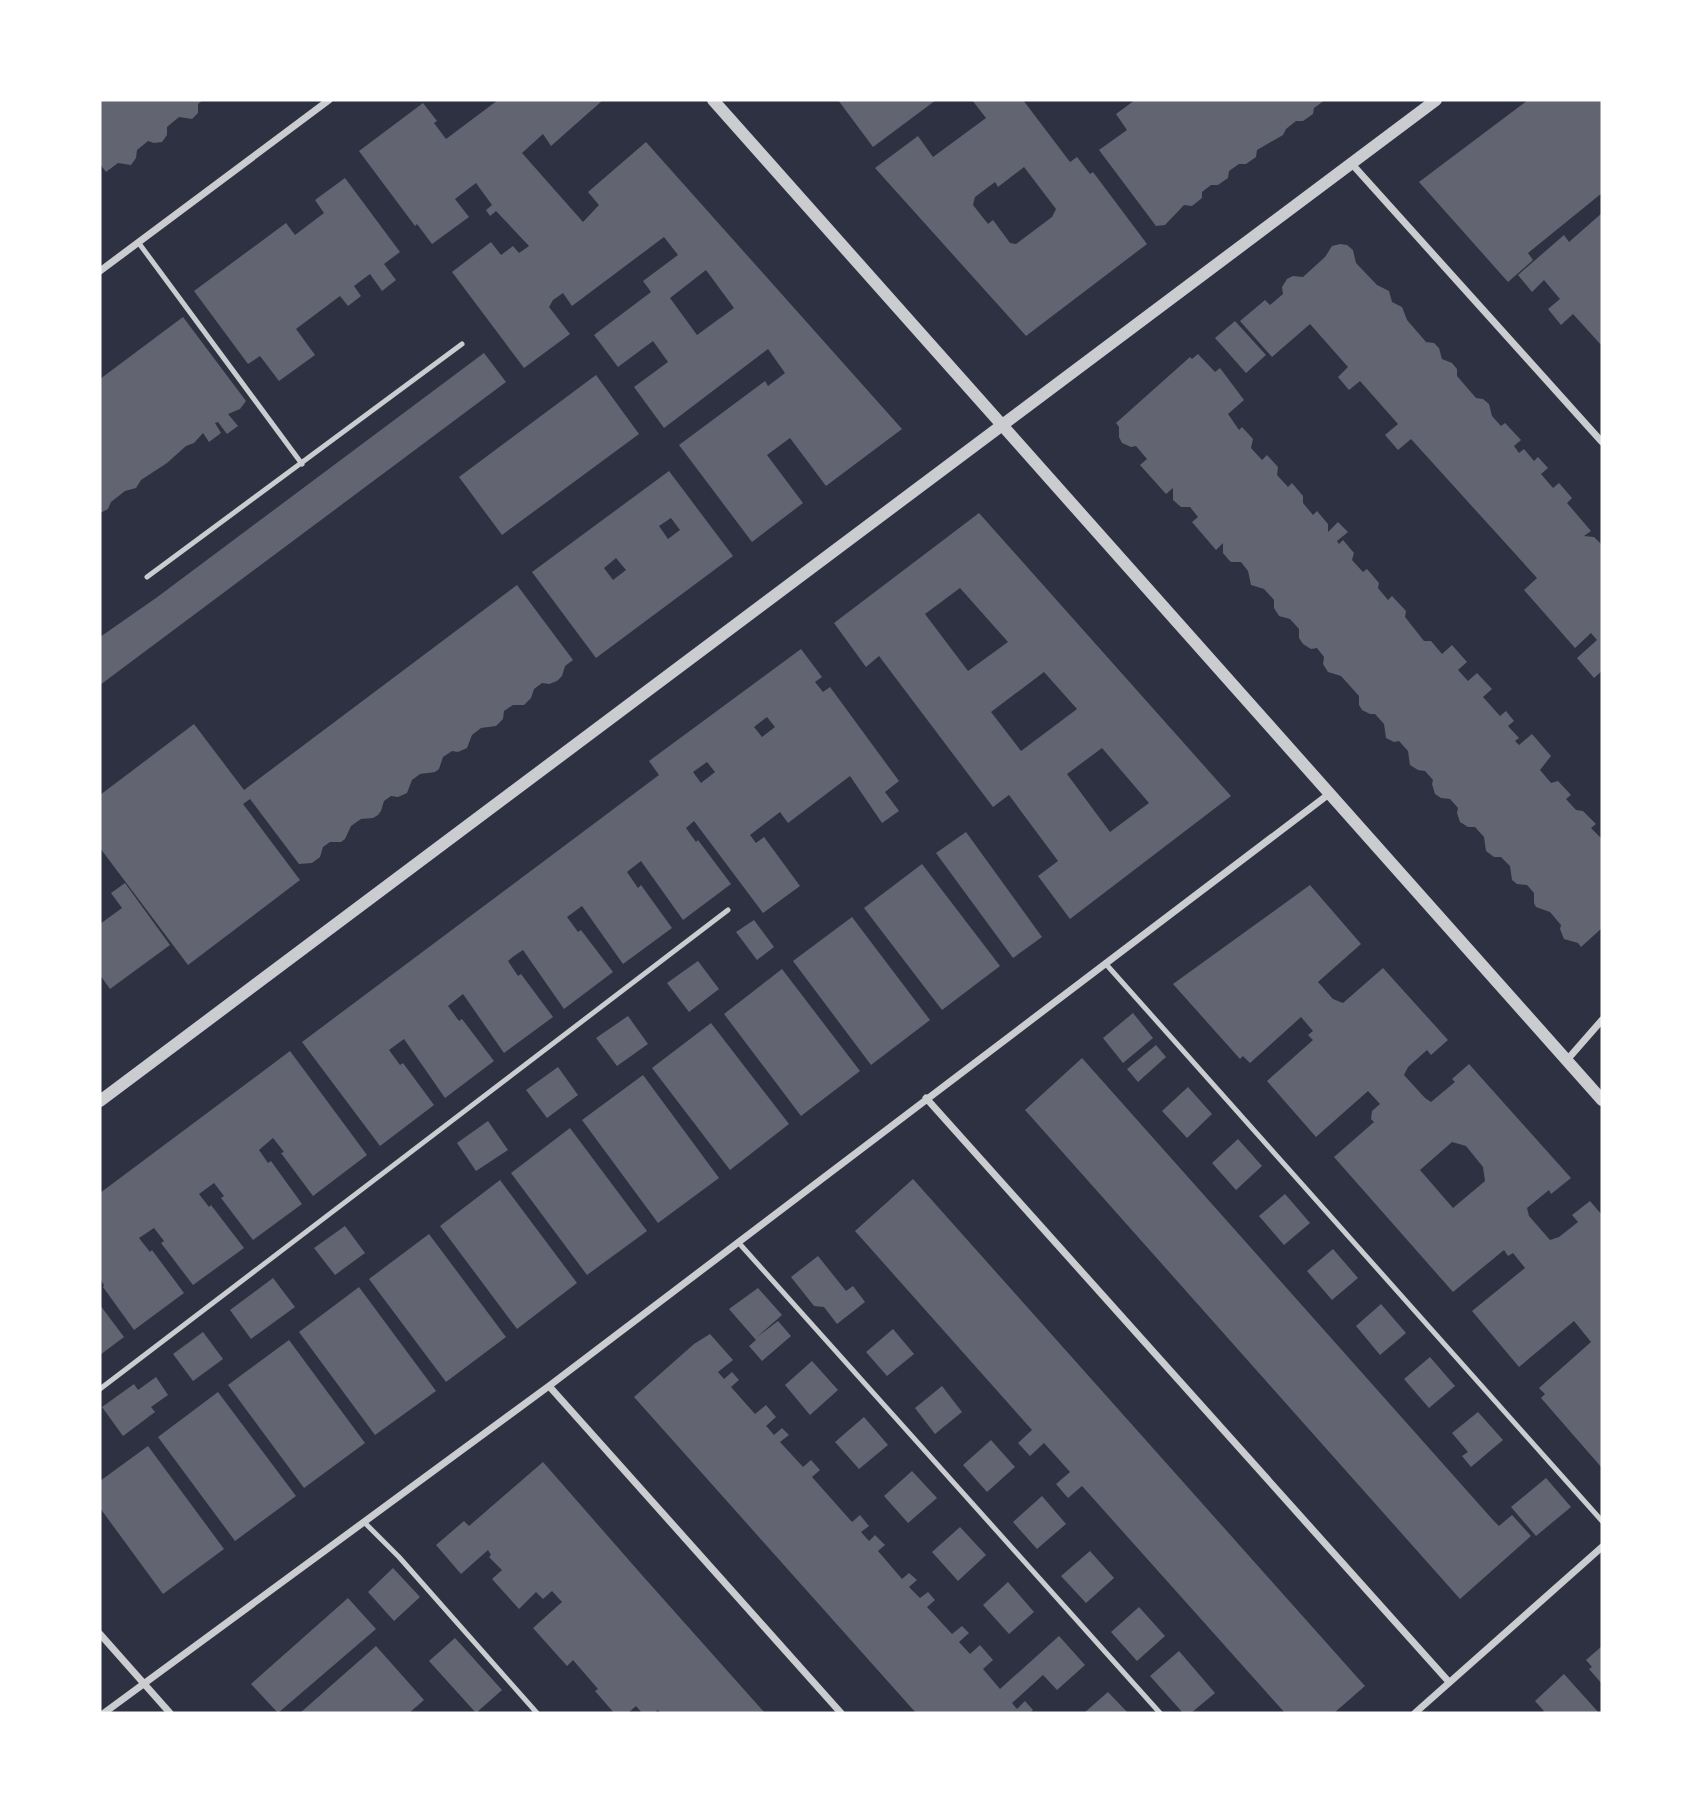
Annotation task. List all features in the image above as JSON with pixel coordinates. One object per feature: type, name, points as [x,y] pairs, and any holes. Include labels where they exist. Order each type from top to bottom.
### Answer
[{"type":"street","points":[[100,271],[329,100]]},
{"type":"street","points":[[713,100],[1602,1100]]},
{"type":"street","points":[[100,1101],[1436,100]]},
{"type":"street","points":[[1351,163],[1602,442]]},
{"type":"street","points":[[104,1713],[549,1386],[1329,794]]},
{"type":"street","points":[[1567,1060],[1602,1020]]},
{"type":"street","points":[[926,1098],[1449,1682]]},
{"type":"street","points":[[549,1386],[841,1713]]},
{"type":"street","points":[[1415,1713],[1602,1546]]},
{"type":"street","points":[[100,1634],[170,1713]]},
{"type":"lane","points":[[138,243],[302,464]]},
{"type":"lane","points":[[147,577],[462,344]]},
{"type":"lane","points":[[100,1389],[728,910]]},
{"type":"lane","points":[[1105,963],[1602,1521]]},
{"type":"lane","points":[[738,1242],[1160,1713]]},
{"type":"lane","points":[[363,1522],[399,1557],[537,1713]]},
{"type":"building","points":[[100,100],[203,100],[198,104],[198,113],[192,119],[179,117],[167,127],[167,135],[162,142],[148,141],[137,150],[131,165],[118,163],[106,172],[100,164]]},
{"type":"building","points":[[498,100],[603,100],[551,146],[543,134],[522,153],[583,222],[599,205],[588,192],[646,142],[902,429],[826,486],[790,438],[767,455],[803,503],[752,542],[679,445],[765,381],[768,386],[785,373],[768,349],[664,428],[634,387],[668,362],[653,341],[618,367],[594,335],[651,292],[643,281],[678,255],[664,237],[572,306],[563,293],[553,300],[549,307],[570,334],[524,368],[452,272],[491,242],[501,255],[513,246],[519,253],[529,246],[496,211],[490,216],[486,210],[492,205],[476,183],[455,199],[469,217],[432,244],[417,224],[415,226],[359,151],[423,103],[437,121],[434,123],[446,139]],"holes":[[[706,270],[734,308],[697,335],[670,298]]]},
{"type":"building","points":[[838,100],[936,100],[873,147]]},
{"type":"building","points":[[972,100],[1023,100],[1070,162],[1077,157],[1090,174],[1093,172],[1147,244],[1026,336],[875,168],[918,136],[933,157],[986,118]],"holes":[[[1024,167],[1056,209],[1052,217],[1016,244],[1010,243],[993,220],[988,224],[973,205],[975,197],[995,182],[998,187]]]},
{"type":"building","points":[[1135,100],[1325,100],[1314,108],[1313,114],[1303,121],[1296,121],[1283,135],[1257,150],[1256,157],[1229,171],[1228,178],[1202,192],[1202,198],[1192,206],[1184,205],[1165,225],[1156,226],[1099,150],[1127,130],[1116,114]]},
{"type":"building","points":[[1528,100],[1602,100],[1602,193],[1528,253],[1533,260],[1508,282],[1419,182]]},
{"type":"building","points":[[345,178],[400,252],[384,264],[396,280],[382,291],[370,274],[354,286],[361,296],[348,306],[340,296],[296,329],[315,355],[279,381],[260,356],[248,364],[194,291],[286,223],[295,235],[324,213],[315,200]]},
{"type":"building","points":[[1602,213],[1602,346],[1573,314],[1561,325],[1548,309],[1560,299],[1544,280],[1532,292],[1518,275],[1564,235],[1569,242]]},
{"type":"building","points":[[1340,244],[1353,250],[1356,263],[1377,285],[1389,291],[1392,302],[1402,307],[1407,320],[1426,342],[1434,343],[1439,348],[1442,359],[1452,363],[1457,369],[1457,376],[1476,398],[1489,404],[1492,416],[1501,426],[1505,423],[1521,440],[1514,446],[1519,453],[1524,449],[1534,461],[1538,457],[1548,468],[1541,474],[1553,488],[1559,483],[1572,498],[1567,503],[1591,531],[1584,536],[1594,537],[1602,545],[1602,671],[1594,678],[1577,658],[1597,640],[1591,633],[1575,648],[1524,590],[1537,578],[1411,439],[1398,450],[1385,435],[1398,424],[1360,381],[1349,390],[1338,377],[1348,367],[1310,324],[1272,357],[1240,321],[1265,300],[1270,305],[1283,294],[1282,287],[1287,279],[1293,276],[1303,277],[1325,257],[1332,246]]},
{"type":"building","points":[[183,317],[246,401],[240,409],[228,414],[238,426],[227,434],[218,422],[215,423],[221,433],[209,442],[203,433],[194,443],[186,446],[167,463],[141,480],[136,488],[125,491],[111,502],[108,509],[100,513],[100,379]]},
{"type":"building","points":[[1235,321],[1266,355],[1246,373],[1215,338]]},
{"type":"building","points":[[484,353],[506,382],[100,685],[100,637]]},
{"type":"building","points":[[1198,354],[1215,372],[1220,368],[1244,400],[1228,414],[1239,430],[1242,427],[1253,439],[1251,448],[1262,460],[1267,455],[1278,467],[1277,475],[1288,487],[1292,483],[1313,515],[1317,511],[1328,524],[1328,532],[1338,522],[1348,532],[1337,541],[1339,544],[1343,540],[1354,553],[1352,560],[1363,572],[1367,569],[1388,600],[1392,596],[1406,611],[1405,617],[1424,641],[1431,641],[1442,654],[1452,645],[1467,662],[1458,670],[1468,681],[1477,673],[1492,689],[1483,697],[1500,716],[1506,711],[1514,721],[1508,726],[1519,738],[1515,741],[1519,745],[1532,734],[1551,756],[1540,770],[1551,783],[1558,781],[1571,795],[1566,799],[1596,824],[1591,828],[1602,839],[1602,928],[1581,947],[1578,943],[1564,939],[1561,925],[1550,912],[1536,907],[1534,893],[1527,885],[1517,884],[1512,880],[1510,866],[1501,857],[1494,857],[1486,851],[1484,837],[1475,827],[1468,827],[1460,822],[1458,808],[1450,799],[1435,794],[1433,780],[1425,771],[1410,765],[1408,751],[1399,741],[1386,738],[1384,724],[1375,714],[1362,710],[1359,696],[1341,676],[1328,672],[1323,664],[1324,657],[1317,648],[1311,649],[1303,644],[1299,638],[1299,629],[1290,619],[1279,616],[1274,608],[1274,600],[1264,589],[1251,585],[1248,571],[1241,562],[1231,562],[1228,559],[1223,553],[1223,543],[1216,550],[1192,522],[1198,517],[1190,507],[1181,507],[1173,500],[1173,488],[1166,494],[1140,465],[1147,459],[1136,446],[1122,443],[1116,423],[1190,357],[1192,359]]},
{"type":"building","points":[[596,375],[639,434],[502,535],[459,477]]},
{"type":"building","points":[[669,471],[733,556],[596,658],[532,572]],"holes":[[[671,518],[680,530],[668,539],[659,526]],[[616,558],[626,570],[613,580],[604,568]]]},
{"type":"building","points":[[979,513],[1231,796],[1070,919],[1038,876],[1058,861],[1009,795],[993,807],[879,656],[866,667],[834,623]],"holes":[[[960,588],[1008,642],[968,671],[925,614]],[[1044,672],[1077,709],[1021,751],[991,712]],[[1102,748],[1149,803],[1110,832],[1067,774]]]},
{"type":"building","points":[[517,585],[573,660],[565,666],[562,676],[557,681],[542,683],[534,689],[531,698],[524,705],[513,705],[504,711],[503,719],[496,726],[481,728],[472,735],[467,748],[458,752],[452,751],[443,757],[439,769],[435,772],[420,774],[412,780],[407,793],[398,797],[391,796],[384,801],[378,815],[361,819],[351,826],[345,839],[341,842],[330,842],[323,847],[320,857],[312,863],[299,864],[250,799],[243,804],[300,880],[188,965],[100,848],[100,795],[194,724],[244,790]]},
{"type":"building","points":[[801,649],[822,677],[815,682],[823,692],[830,687],[899,781],[885,792],[899,811],[882,823],[850,776],[788,823],[780,812],[750,835],[756,843],[764,837],[800,886],[763,913],[694,821],[686,828],[731,884],[683,920],[641,861],[627,872],[638,888],[641,885],[672,928],[623,964],[582,906],[567,917],[578,932],[581,930],[613,972],[564,1009],[523,950],[514,956],[508,961],[553,1017],[504,1053],[463,994],[448,1006],[459,1021],[462,1019],[494,1061],[445,1098],[404,1039],[389,1050],[400,1065],[403,1063],[434,1105],[380,1146],[302,1042],[659,775],[649,761]],"holes":[[[767,717],[775,727],[762,737],[754,727]],[[707,762],[715,772],[701,783],[693,772]]]},
{"type":"building","points":[[966,832],[1042,937],[1013,958],[936,853]]},
{"type":"building","points":[[922,864],[1000,966],[942,1010],[864,908]]},
{"type":"building","points":[[125,883],[170,945],[110,989],[100,975],[100,924],[122,908],[111,893]]},
{"type":"building","points":[[1310,885],[1361,944],[1318,982],[1333,999],[1343,1003],[1383,968],[1448,1040],[1431,1055],[1427,1050],[1408,1067],[1404,1075],[1431,1102],[1455,1082],[1452,1079],[1469,1064],[1571,1178],[1551,1194],[1549,1190],[1527,1208],[1529,1216],[1550,1240],[1559,1237],[1578,1222],[1572,1215],[1590,1201],[1602,1215],[1602,1468],[1541,1398],[1545,1394],[1539,1388],[1591,1342],[1574,1321],[1519,1367],[1472,1311],[1525,1268],[1513,1253],[1508,1256],[1504,1250],[1453,1292],[1334,1157],[1374,1122],[1371,1119],[1372,1111],[1380,1104],[1368,1091],[1316,1137],[1267,1081],[1313,1040],[1308,1035],[1313,1031],[1301,1017],[1250,1063],[1243,1056],[1240,1059],[1173,984]],"holes":[[[1452,1142],[1466,1146],[1483,1167],[1485,1181],[1453,1208],[1420,1170]]]},
{"type":"building","points":[[852,917],[930,1020],[871,1065],[793,961]]},
{"type":"building","points":[[754,920],[774,947],[757,960],[736,932]]},
{"type":"building","points":[[698,961],[719,989],[689,1012],[667,983]]},
{"type":"building","points":[[782,969],[860,1071],[801,1116],[724,1014]]},
{"type":"building","points":[[1133,1013],[1153,1038],[1123,1063],[1103,1038]]},
{"type":"building","points":[[628,1016],[648,1044],[617,1066],[596,1038]]},
{"type":"building","points":[[711,1023],[789,1124],[730,1170],[652,1068]]},
{"type":"building","points":[[1156,1045],[1166,1057],[1138,1082],[1127,1069]]},
{"type":"building","points":[[290,1051],[367,1155],[313,1196],[273,1138],[259,1150],[268,1163],[271,1161],[302,1204],[253,1240],[221,1198],[224,1196],[214,1183],[199,1194],[209,1207],[211,1205],[244,1248],[193,1285],[161,1243],[164,1241],[154,1228],[139,1238],[150,1252],[152,1250],[184,1293],[134,1330],[100,1279],[100,1193]]},
{"type":"building","points":[[1082,1058],[1493,1520],[1499,1526],[1512,1515],[1531,1536],[1460,1599],[1025,1110]]},
{"type":"building","points":[[558,1067],[578,1095],[547,1118],[526,1090]]},
{"type":"building","points":[[643,1075],[719,1178],[658,1223],[582,1120]]},
{"type":"building","points":[[1188,1087],[1212,1114],[1187,1138],[1162,1111]]},
{"type":"building","points":[[488,1121],[508,1150],[476,1171],[457,1143]]},
{"type":"building","points":[[570,1128],[647,1231],[587,1275],[511,1173]]},
{"type":"building","points":[[1238,1139],[1262,1166],[1236,1190],[1212,1163]]},
{"type":"building","points":[[913,1179],[1365,1686],[1334,1713],[1285,1713],[1082,1486],[1068,1498],[1056,1484],[1070,1472],[1044,1443],[1030,1456],[1018,1443],[1032,1430],[855,1231]]},
{"type":"building","points":[[500,1180],[577,1283],[517,1329],[440,1226]]},
{"type":"building","points":[[1285,1194],[1310,1223],[1284,1245],[1259,1216]]},
{"type":"building","points":[[345,1226],[365,1253],[335,1275],[314,1248]]},
{"type":"building","points":[[429,1234],[506,1337],[446,1382],[369,1279]]},
{"type":"building","points":[[1333,1249],[1358,1278],[1332,1300],[1307,1271]]},
{"type":"building","points":[[818,1256],[846,1291],[853,1286],[865,1302],[837,1324],[824,1307],[814,1306],[791,1277]]},
{"type":"building","points":[[273,1278],[295,1307],[251,1339],[230,1310]]},
{"type":"building","points":[[359,1287],[436,1391],[375,1435],[299,1332]]},
{"type":"building","points":[[758,1288],[782,1315],[757,1337],[778,1321],[791,1336],[762,1361],[749,1346],[756,1340],[729,1309]]},
{"type":"building","points":[[1381,1304],[1406,1333],[1380,1355],[1356,1326]]},
{"type":"building","points":[[100,1305],[124,1337],[100,1355]]},
{"type":"building","points":[[893,1329],[914,1354],[887,1376],[866,1352]]},
{"type":"building","points":[[203,1332],[223,1359],[193,1381],[173,1354]]},
{"type":"building","points":[[710,1334],[733,1360],[718,1372],[724,1379],[732,1372],[739,1380],[731,1387],[755,1414],[766,1405],[776,1417],[766,1426],[774,1435],[782,1428],[789,1435],[780,1442],[803,1467],[811,1460],[820,1470],[812,1477],[852,1522],[860,1515],[869,1526],[861,1532],[869,1541],[875,1535],[885,1545],[878,1551],[902,1579],[909,1573],[917,1580],[909,1587],[920,1598],[928,1592],[935,1600],[927,1607],[952,1634],[962,1626],[969,1633],[959,1642],[970,1654],[980,1645],[993,1660],[983,1669],[1000,1689],[1059,1636],[1085,1665],[1057,1690],[1043,1675],[1012,1703],[1017,1709],[1025,1701],[1033,1710],[1030,1713],[916,1713],[634,1397],[694,1344]]},
{"type":"building","points":[[289,1340],[365,1443],[304,1488],[228,1385]]},
{"type":"building","points":[[1430,1357],[1455,1386],[1429,1408],[1404,1379]]},
{"type":"building","points":[[812,1361],[838,1390],[810,1415],[785,1385]]},
{"type":"building","points":[[156,1377],[168,1395],[151,1407],[155,1412],[123,1436],[102,1407],[134,1384],[138,1390]]},
{"type":"building","points":[[942,1386],[962,1412],[935,1434],[915,1408]]},
{"type":"building","points":[[218,1392],[296,1496],[235,1541],[158,1437]]},
{"type":"building","points":[[1478,1412],[1503,1440],[1471,1467],[1462,1456],[1468,1452],[1452,1433]]},
{"type":"building","points":[[864,1417],[888,1445],[859,1469],[835,1442]]},
{"type":"building","points":[[991,1440],[1015,1467],[987,1492],[963,1465]]},
{"type":"building","points":[[148,1446],[224,1549],[163,1594],[100,1508],[100,1481]]},
{"type":"building","points":[[543,1462],[765,1713],[661,1713],[658,1710],[654,1713],[642,1713],[636,1706],[628,1713],[614,1713],[573,1660],[567,1666],[533,1628],[562,1602],[552,1591],[543,1599],[536,1592],[519,1609],[492,1579],[502,1570],[489,1557],[491,1555],[488,1550],[461,1574],[436,1545],[464,1521],[469,1526]]},
{"type":"building","points":[[912,1471],[937,1498],[908,1523],[884,1496]]},
{"type":"building","points":[[1546,1478],[1571,1507],[1536,1536],[1511,1507]]},
{"type":"building","points":[[1042,1496],[1066,1524],[1037,1549],[1013,1522]]},
{"type":"building","points":[[960,1527],[986,1555],[958,1581],[932,1552]]},
{"type":"building","points":[[1090,1551],[1114,1578],[1086,1603],[1061,1576]]},
{"type":"building","points":[[393,1568],[420,1597],[394,1621],[368,1592]]},
{"type":"building","points":[[1008,1582],[1034,1612],[1009,1634],[983,1605]]},
{"type":"building","points":[[348,1598],[376,1629],[278,1713],[251,1684]]},
{"type":"building","points":[[1139,1607],[1165,1636],[1137,1661],[1111,1632]]},
{"type":"building","points":[[455,1638],[502,1690],[476,1713],[429,1661]]},
{"type":"building","points":[[376,1646],[424,1700],[409,1713],[300,1713]]},
{"type":"building","points":[[1602,1646],[1602,1684],[1589,1669],[1592,1667],[1586,1660]]},
{"type":"building","points":[[1179,1651],[1215,1693],[1191,1713],[1183,1713],[1150,1676]]},
{"type":"building","points":[[1564,1674],[1599,1713],[1541,1713],[1544,1711],[1535,1701]]},
{"type":"building","points":[[1108,1692],[1128,1713],[1084,1713]]}]
